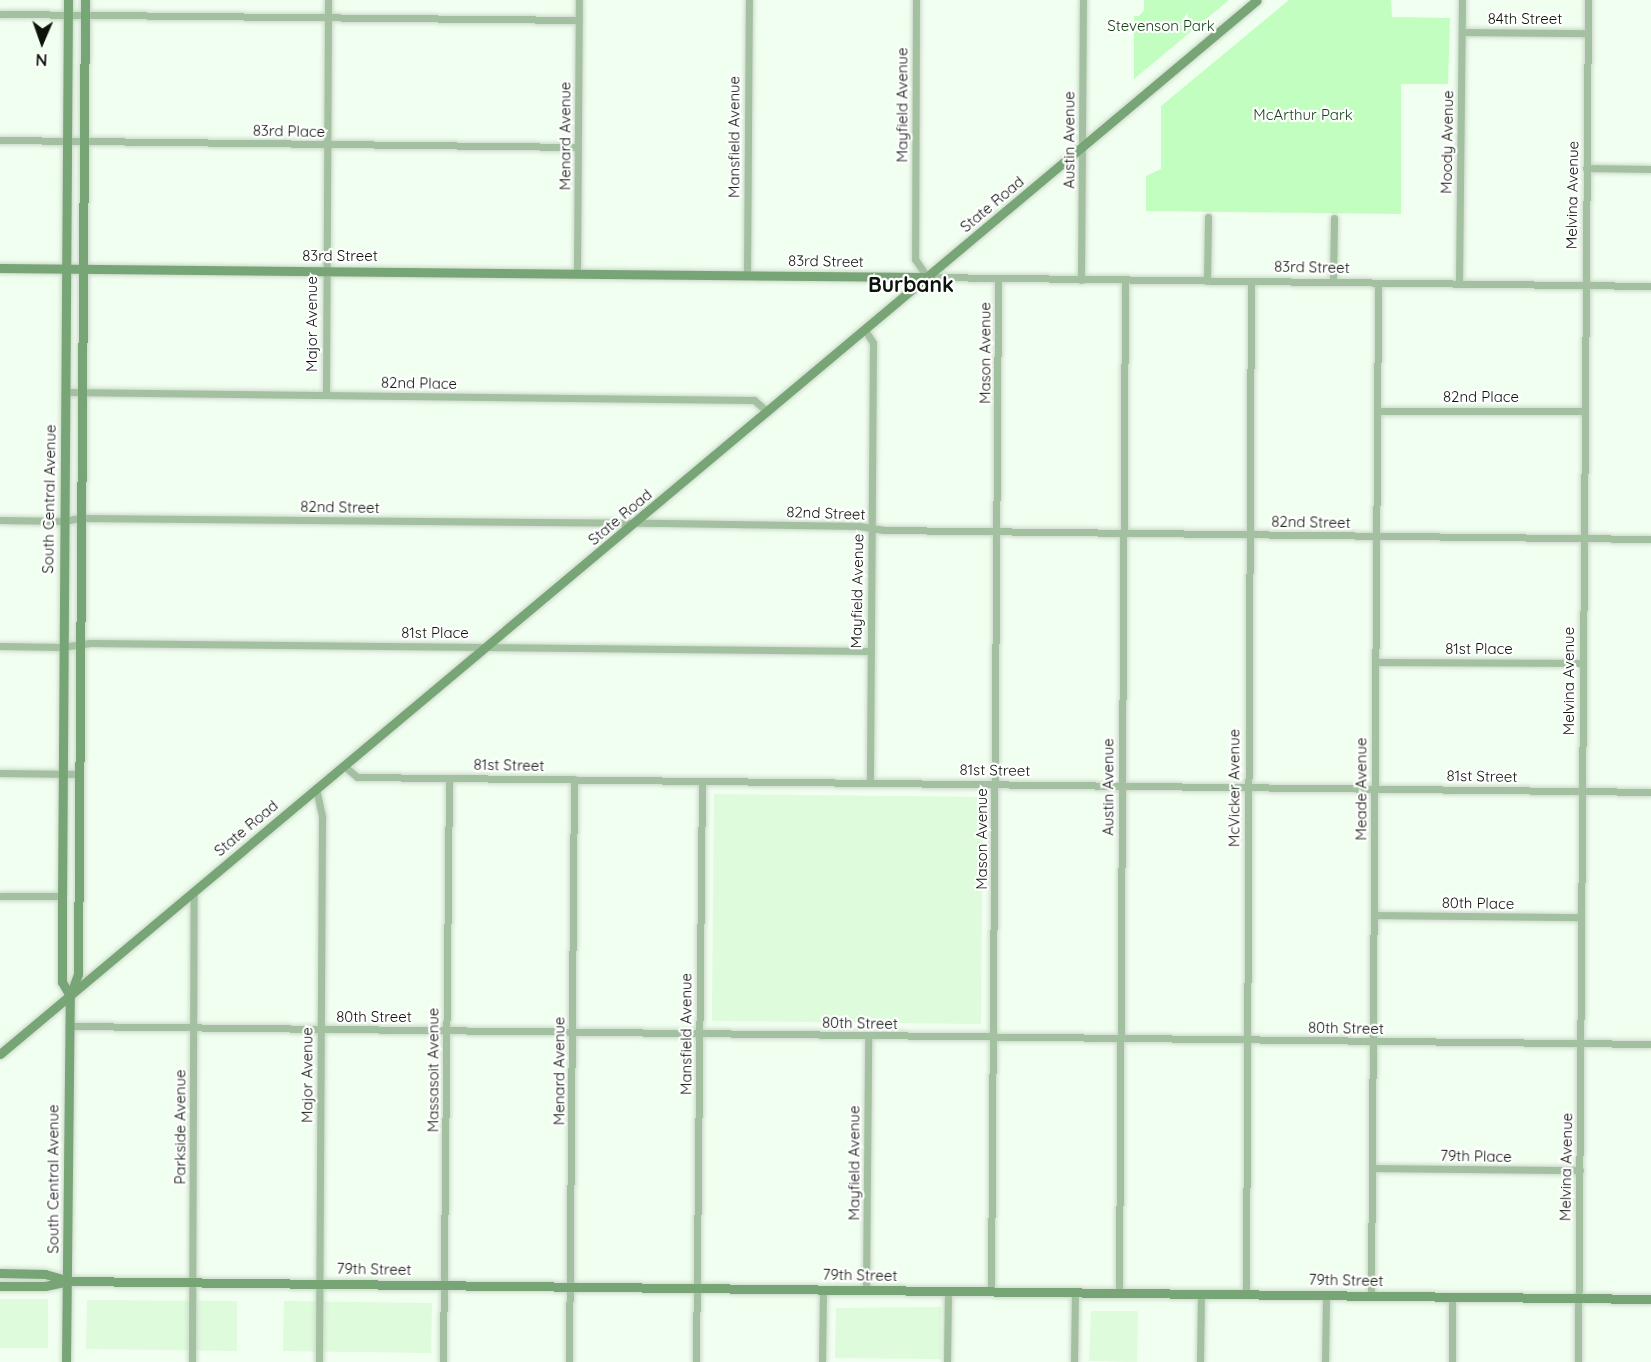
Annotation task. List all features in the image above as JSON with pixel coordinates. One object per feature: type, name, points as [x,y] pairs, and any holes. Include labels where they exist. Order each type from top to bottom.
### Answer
[{"type":"street","name":"South Central Avenue","points":[[68,0],[62,647],[62,982],[70,996]]},
{"type":"street","name":"South Central Avenue","points":[[66,1362],[69,1026],[70,996],[78,974],[85,0]]},
{"type":"street","name":"Major Avenue","points":[[326,395],[328,0]]},
{"type":"street","name":"Menard Avenue","points":[[577,273],[579,0]]},
{"type":"street","name":"Mansfield Avenue","points":[[747,274],[749,0]]},
{"type":"street","name":"Mayfield Avenue","points":[[916,0],[915,260],[927,277]]},
{"type":"street","name":"Austin Avenue","points":[[1081,280],[1083,0]]},
{"type":"street","name":"State Road","points":[[0,1054],[1257,0]]},
{"type":"street","name":"Moody Avenue","points":[[1459,284],[1462,0]]},
{"type":"street","name":"Melvina Avenue","points":[[1578,1362],[1588,0]]},
{"type":"street","points":[[0,14],[579,20]]},
{"type":"street","name":"84th Street","points":[[1462,32],[1588,33]]},
{"type":"street","name":"83rd Place","points":[[0,140],[578,147]]},
{"type":"street","points":[[1586,168],[1651,169]]},
{"type":"street","points":[[1207,281],[1208,217]]},
{"type":"street","points":[[1334,218],[1334,282]]},
{"type":"street","name":"83rd Street","points":[[0,268],[747,274],[1651,286]]},
{"type":"street","name":"Mason Avenue","points":[[991,1291],[998,279]]},
{"type":"street","name":"Austin Avenue","points":[[1119,1293],[1125,280]]},
{"type":"street","name":"McVicker Avenue","points":[[1246,1294],[1246,786],[1251,282]]},
{"type":"street","name":"Meade Avenue","points":[[1371,1296],[1378,283]]},
{"type":"street","name":"Mayfield Avenue","points":[[865,330],[873,343],[870,782]]},
{"type":"street","name":"82nd Place","points":[[65,392],[754,400],[768,412]]},
{"type":"street","name":"82nd Place","points":[[1377,411],[1584,411]]},
{"type":"street","name":"82nd Street","points":[[0,520],[64,521],[80,518],[635,523],[1123,533],[1651,539]]},
{"type":"street","name":"81st Place","points":[[0,646],[62,647],[79,644],[870,651]]},
{"type":"street","name":"81st Place","points":[[1375,663],[1582,663]]},
{"type":"street","name":"81st Street","points":[[344,766],[357,777],[1375,787],[1651,792]]},
{"type":"street","points":[[0,772],[78,774]]},
{"type":"street","name":"Massasoit Avenue","points":[[443,1362],[449,778]]},
{"type":"street","name":"Menard Avenue","points":[[569,1362],[574,779]]},
{"type":"street","name":"Mansfield Avenue","points":[[696,1362],[702,781]]},
{"type":"street","name":"Major Avenue","points":[[316,788],[322,817],[319,1362]]},
{"type":"street","name":"Parkside Avenue","points":[[192,1362],[194,892]]},
{"type":"street","points":[[0,896],[62,896]]},
{"type":"street","name":"80th Place","points":[[1374,915],[1581,917]]},
{"type":"street","name":"80th Street","points":[[69,1026],[572,1031],[868,1037],[1651,1044]]},
{"type":"street","name":"Mayfield Avenue","points":[[866,1290],[868,1037]]},
{"type":"street","name":"79th Place","points":[[1372,1168],[1580,1170]]},
{"type":"street","name":"79th Street","points":[[0,1273],[45,1274],[68,1281]]},
{"type":"street","name":"79th Street","points":[[0,1286],[45,1286],[68,1281],[1651,1299]]},
{"type":"street","points":[[822,1362],[823,1290]]},
{"type":"street","points":[[947,1362],[948,1291]]},
{"type":"street","points":[[1074,1362],[1075,1292]]},
{"type":"street","points":[[1200,1362],[1201,1294]]},
{"type":"street","points":[[1325,1362],[1326,1295]]},
{"type":"street","points":[[1452,1297],[1452,1362]]},
{"type":"shaded area","points":[[714,794],[983,797],[981,1024],[712,1021]]},
{"type":"shaded area","points":[[0,1299],[48,1299],[48,1348],[0,1348]]},
{"type":"shaded area","points":[[87,1300],[237,1301],[237,1351],[86,1349]]},
{"type":"shaded area","points":[[284,1301],[432,1303],[431,1353],[283,1351]]},
{"type":"shaded area","points":[[941,1307],[941,1359],[835,1358],[836,1308]]},
{"type":"shaded area","points":[[1091,1311],[1138,1311],[1137,1362],[1089,1361]]},
{"type":"green space","name":"Stevenson Park","points":[[1144,0],[1229,0],[1134,79],[1134,16],[1139,16],[1144,10]]},
{"type":"green space","name":"McArthur Park","points":[[1289,0],[1391,0],[1392,17],[1450,18],[1448,84],[1401,84],[1401,214],[1146,211],[1146,176],[1161,169],[1161,106]]},
{"type":"district","name":"Burbank","points":[[911,284]]}]
